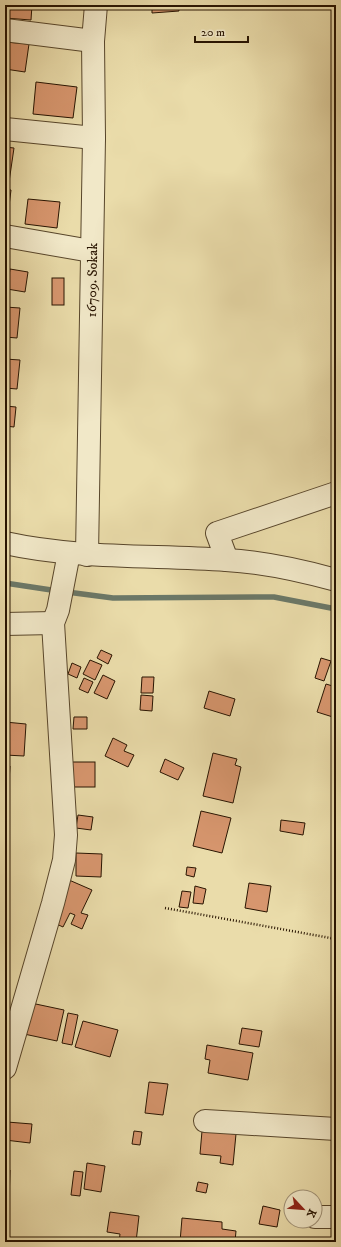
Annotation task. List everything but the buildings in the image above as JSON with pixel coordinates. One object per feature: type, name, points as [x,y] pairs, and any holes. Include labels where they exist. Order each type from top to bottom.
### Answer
[{"type":"street","name":"16709. Sokak","points":[[5,1068],[64,860],[66,835],[56,617],[64,579],[78,554],[91,251],[94,138],[93,42],[96,5]]},
{"type":"street","points":[[5,30],[93,42]]},
{"type":"street","points":[[5,129],[94,138]]},
{"type":"street","points":[[5,236],[91,251]]},
{"type":"street","points":[[227,560],[216,533],[336,493]]},
{"type":"street","points":[[5,543],[28,548],[78,554],[227,560],[292,568],[336,580]]},
{"type":"street","points":[[5,624],[56,617]]},
{"type":"street","points":[[205,1121],[336,1129]]},
{"type":"street","points":[[323,1217],[336,1218]]},
{"type":"path","points":[[165,908],[336,939]]},
{"type":"waterway","points":[[5,583],[58,591]]},
{"type":"waterway","points":[[67,592],[113,598],[274,597],[336,609]]}]
